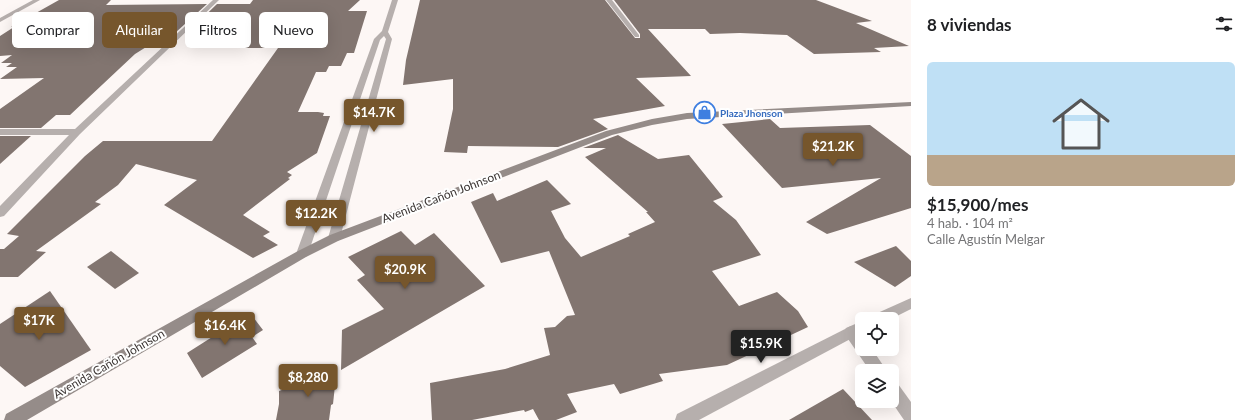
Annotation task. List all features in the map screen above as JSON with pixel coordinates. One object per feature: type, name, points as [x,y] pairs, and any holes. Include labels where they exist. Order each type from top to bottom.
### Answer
[{"type":"main road","name":"Avenida Cañón Johnson","points":[[12,420],[302,254],[334,238],[609,133],[652,122],[687,116],[911,104]]},
{"type":"street","points":[[0,20],[37,0]]},
{"type":"street","points":[[0,213],[77,132],[216,0]]},
{"type":"street","points":[[302,254],[377,39],[385,32],[395,0]]},
{"type":"street","points":[[609,0],[637,36]]},
{"type":"street","points":[[334,238],[389,39],[385,32]]},
{"type":"street","points":[[0,132],[77,132]]},
{"type":"street","points":[[892,312],[911,303]]},
{"type":"street","points":[[683,420],[855,330]]},
{"type":"street","points":[[899,399],[911,416]]},
{"type":"building","points":[[59,0],[111,0],[106,5],[207,4],[198,12],[185,12],[185,24],[177,31],[177,12],[102,12],[102,48],[145,48],[135,54],[70,115],[56,115],[41,128],[0,128],[0,109],[44,78],[0,79],[17,67],[6,67],[12,63],[1,63],[12,55],[0,56],[0,36],[12,28],[12,48],[94,48],[94,12],[38,12]]},
{"type":"building","points":[[253,0],[360,0],[348,11],[367,11],[354,53],[347,53],[341,66],[329,66],[326,72],[316,72],[298,112],[318,112],[324,113],[323,116],[330,116],[317,153],[287,172],[292,175],[288,178],[290,179],[243,215],[270,232],[263,236],[278,245],[253,258],[164,205],[197,180],[136,164],[118,185],[95,202],[101,204],[36,251],[46,252],[18,277],[0,277],[0,249],[4,249],[19,236],[7,234],[85,156],[103,141],[212,141],[278,48],[328,48],[328,12],[259,12],[259,48],[251,48],[251,12],[209,12],[217,4],[250,4]]},
{"type":"building","points":[[420,0],[605,0],[635,38],[640,38],[640,34],[614,0],[816,0],[872,21],[856,23],[909,46],[874,48],[881,52],[814,54],[787,35],[740,33],[710,34],[705,29],[648,29],[691,76],[636,78],[665,106],[593,119],[608,129],[558,147],[468,146],[467,153],[444,152],[453,109],[453,79],[403,85],[406,60]]},
{"type":"building","points":[[770,119],[780,128],[870,125],[911,156],[911,208],[827,234],[806,222],[881,178],[782,188],[722,124]]},
{"type":"building","points":[[618,135],[658,159],[689,155],[723,197],[713,201],[736,220],[761,255],[712,271],[739,306],[777,292],[798,311],[808,327],[727,365],[659,374],[663,381],[620,394],[614,384],[567,394],[577,412],[556,420],[539,420],[533,409],[525,412],[524,410],[472,420],[432,420],[430,383],[505,369],[550,355],[544,328],[555,327],[567,316],[575,315],[549,251],[501,263],[471,202],[493,193],[497,201],[547,180],[571,204],[551,211],[565,238],[581,257],[630,236],[628,234],[655,222],[646,212],[648,212],[585,157],[606,148],[583,148]]},
{"type":"building","points":[[0,136],[31,136],[0,164]]},
{"type":"building","points":[[401,231],[415,245],[434,233],[485,286],[341,370],[342,330],[384,309],[357,280],[365,275],[348,257]]},
{"type":"building","points":[[896,246],[911,261],[911,276],[895,287],[854,262]]},
{"type":"building","points":[[111,251],[139,273],[115,289],[87,267]]},
{"type":"building","points":[[50,291],[91,350],[25,387],[0,366],[0,324]]},
{"type":"building","points":[[250,313],[263,330],[252,337],[257,344],[202,378],[187,353]]},
{"type":"building","points":[[337,367],[333,404],[331,405],[329,420],[276,420],[279,404],[279,391],[287,388],[288,383]]},
{"type":"building","points":[[843,389],[855,402],[855,408],[861,408],[872,420],[789,420]]},
{"type":"place","name":"Plaza Jhonson","points":[[705,113]]}]
